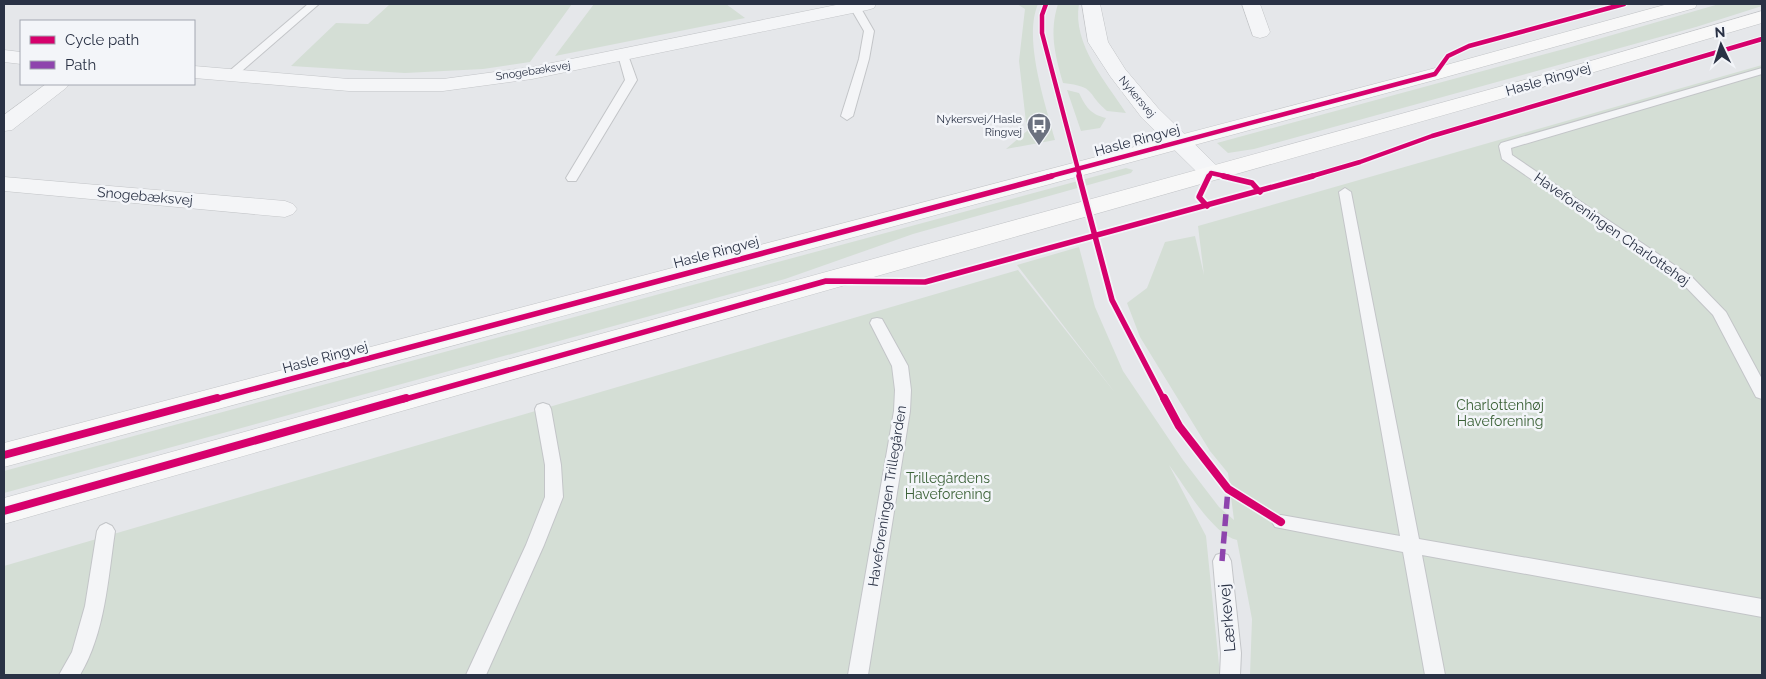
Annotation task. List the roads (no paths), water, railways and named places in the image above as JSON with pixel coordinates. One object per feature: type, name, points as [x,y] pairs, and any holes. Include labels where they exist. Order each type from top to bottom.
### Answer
[{"type":"main road","name":"Hasle Ringvej","points":[[4,455],[1454,69],[1688,4]]},
{"type":"main road","name":"Hasle Ringvej","points":[[4,511],[1562,76],[1762,17]]},
{"type":"street","name":"Nykersvej","points":[[1091,4],[1098,42],[1117,72],[1150,113],[1211,173]]},
{"type":"street","points":[[1251,4],[1260,32]]},
{"type":"street","name":"Snogebæksvej","points":[[195,72],[349,85],[443,85],[532,73],[861,6]]},
{"type":"street","points":[[4,56],[20,58]]},
{"type":"street","points":[[4,125],[58,85]]},
{"type":"street","name":"Snogebæksvej","points":[[4,184],[286,209]]},
{"type":"lane","points":[[231,75],[314,4]]},
{"type":"lane","points":[[847,116],[864,59],[869,31],[861,6]]},
{"type":"lane","points":[[572,178],[631,80],[623,55]]},
{"type":"lane","name":"Haveforeningen Charlottehøj","points":[[1762,71],[1505,146],[1506,156],[1694,287],[1720,312],[1762,394]]},
{"type":"lane","points":[[1345,192],[1435,675]]},
{"type":"lane","name":"Haveforeningen Trillegården","points":[[858,675],[903,397],[900,366],[877,323]]},
{"type":"lane","points":[[476,675],[535,545],[554,497],[553,465],[543,409]]},
{"type":"lane","points":[[1281,522],[1762,608]]},
{"type":"lane","points":[[69,675],[82,655],[94,606],[106,531]]},
{"type":"lane","name":"Lærkevej","points":[[1222,561],[1231,653],[1230,675]]},
{"type":"place","name":"Nykersvej/Hasle Ringvej","points":[[1039,146]]},
{"type":"park label","name":"Charlottenhøj Haveforening","points":[[1500,414]]},
{"type":"park label","name":"Trillegårdens Haveforening","points":[[948,486]]}]
